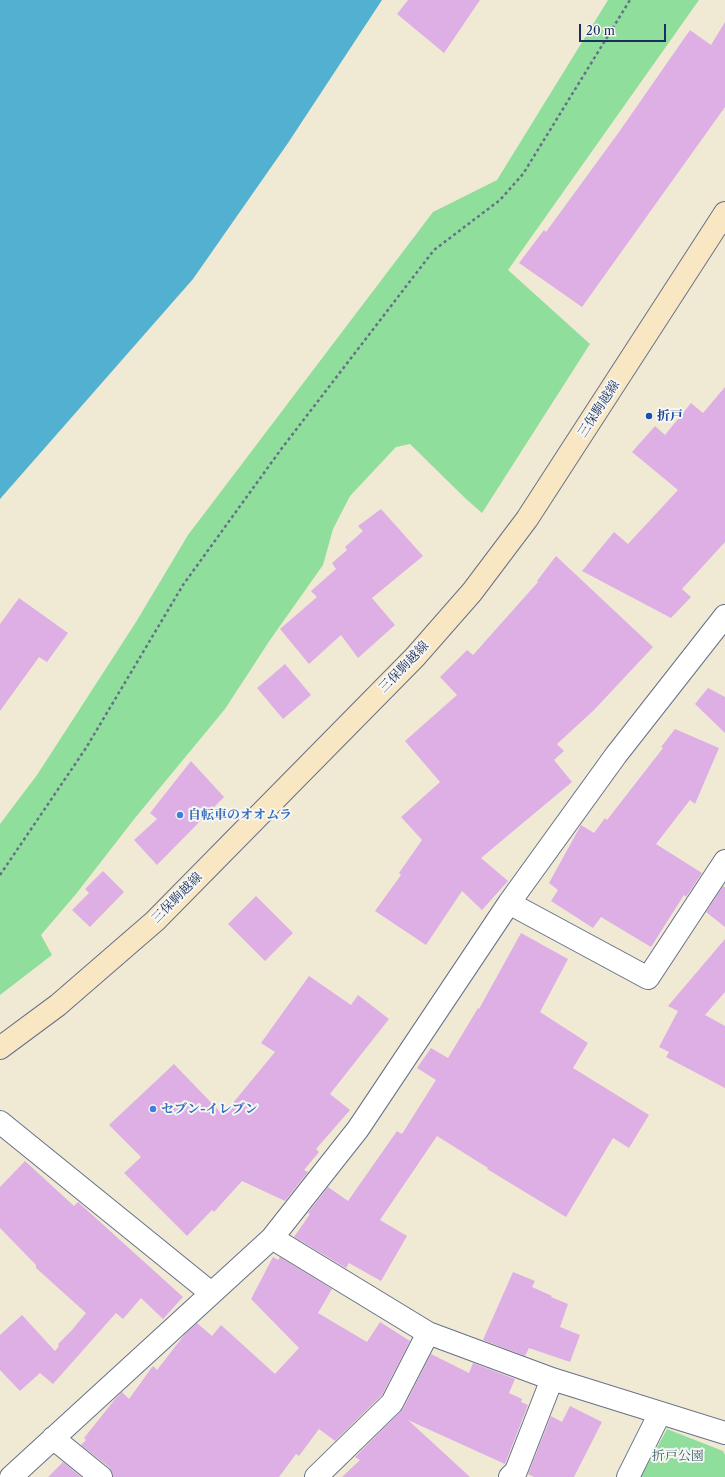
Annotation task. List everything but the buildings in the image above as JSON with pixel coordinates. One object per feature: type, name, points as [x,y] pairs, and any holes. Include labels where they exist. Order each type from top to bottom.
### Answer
[{"type":"main road","name":"三保駒越線","points":[[0,1048],[58,1004],[155,921],[415,657],[472,592],[527,519],[725,214]]},
{"type":"street","points":[[10,1477],[272,1238],[358,1129],[510,903],[616,754],[725,616]]},
{"type":"street","points":[[510,903],[648,978],[725,861]]},
{"type":"street","points":[[0,1122],[211,1293]]},
{"type":"street","points":[[272,1238],[428,1333],[552,1379],[725,1433]]},
{"type":"street","points":[[316,1477],[392,1403],[428,1333]]},
{"type":"street","points":[[510,1477],[516,1471],[552,1379]]},
{"type":"street","points":[[628,1477],[660,1413]]},
{"type":"street","points":[[53,1438],[100,1477]]},
{"type":"path","points":[[0,875],[86,748],[183,585],[282,448],[434,250],[500,200],[523,174],[630,0]]},
{"type":"green space","points":[[608,0],[699,0],[508,270],[590,344],[482,513],[410,444],[396,447],[350,496],[333,529],[323,565],[270,640],[225,709],[135,818],[76,894],[41,935],[52,955],[0,995],[0,824],[37,775],[136,622],[188,535],[433,212],[497,180]]},
{"type":"green space","name":"折戸公園","points":[[667,1429],[723,1451],[725,1455],[725,1477],[641,1477]]},
{"type":"water","points":[[0,0],[382,0],[288,143],[193,279],[0,499]]},
{"type":"place","name":"折戸","points":[[649,416]]},
{"type":"place","name":"自転車のオオムラ","points":[[180,815]]},
{"type":"place","name":"セブン-イレブン","points":[[153,1109]]}]
